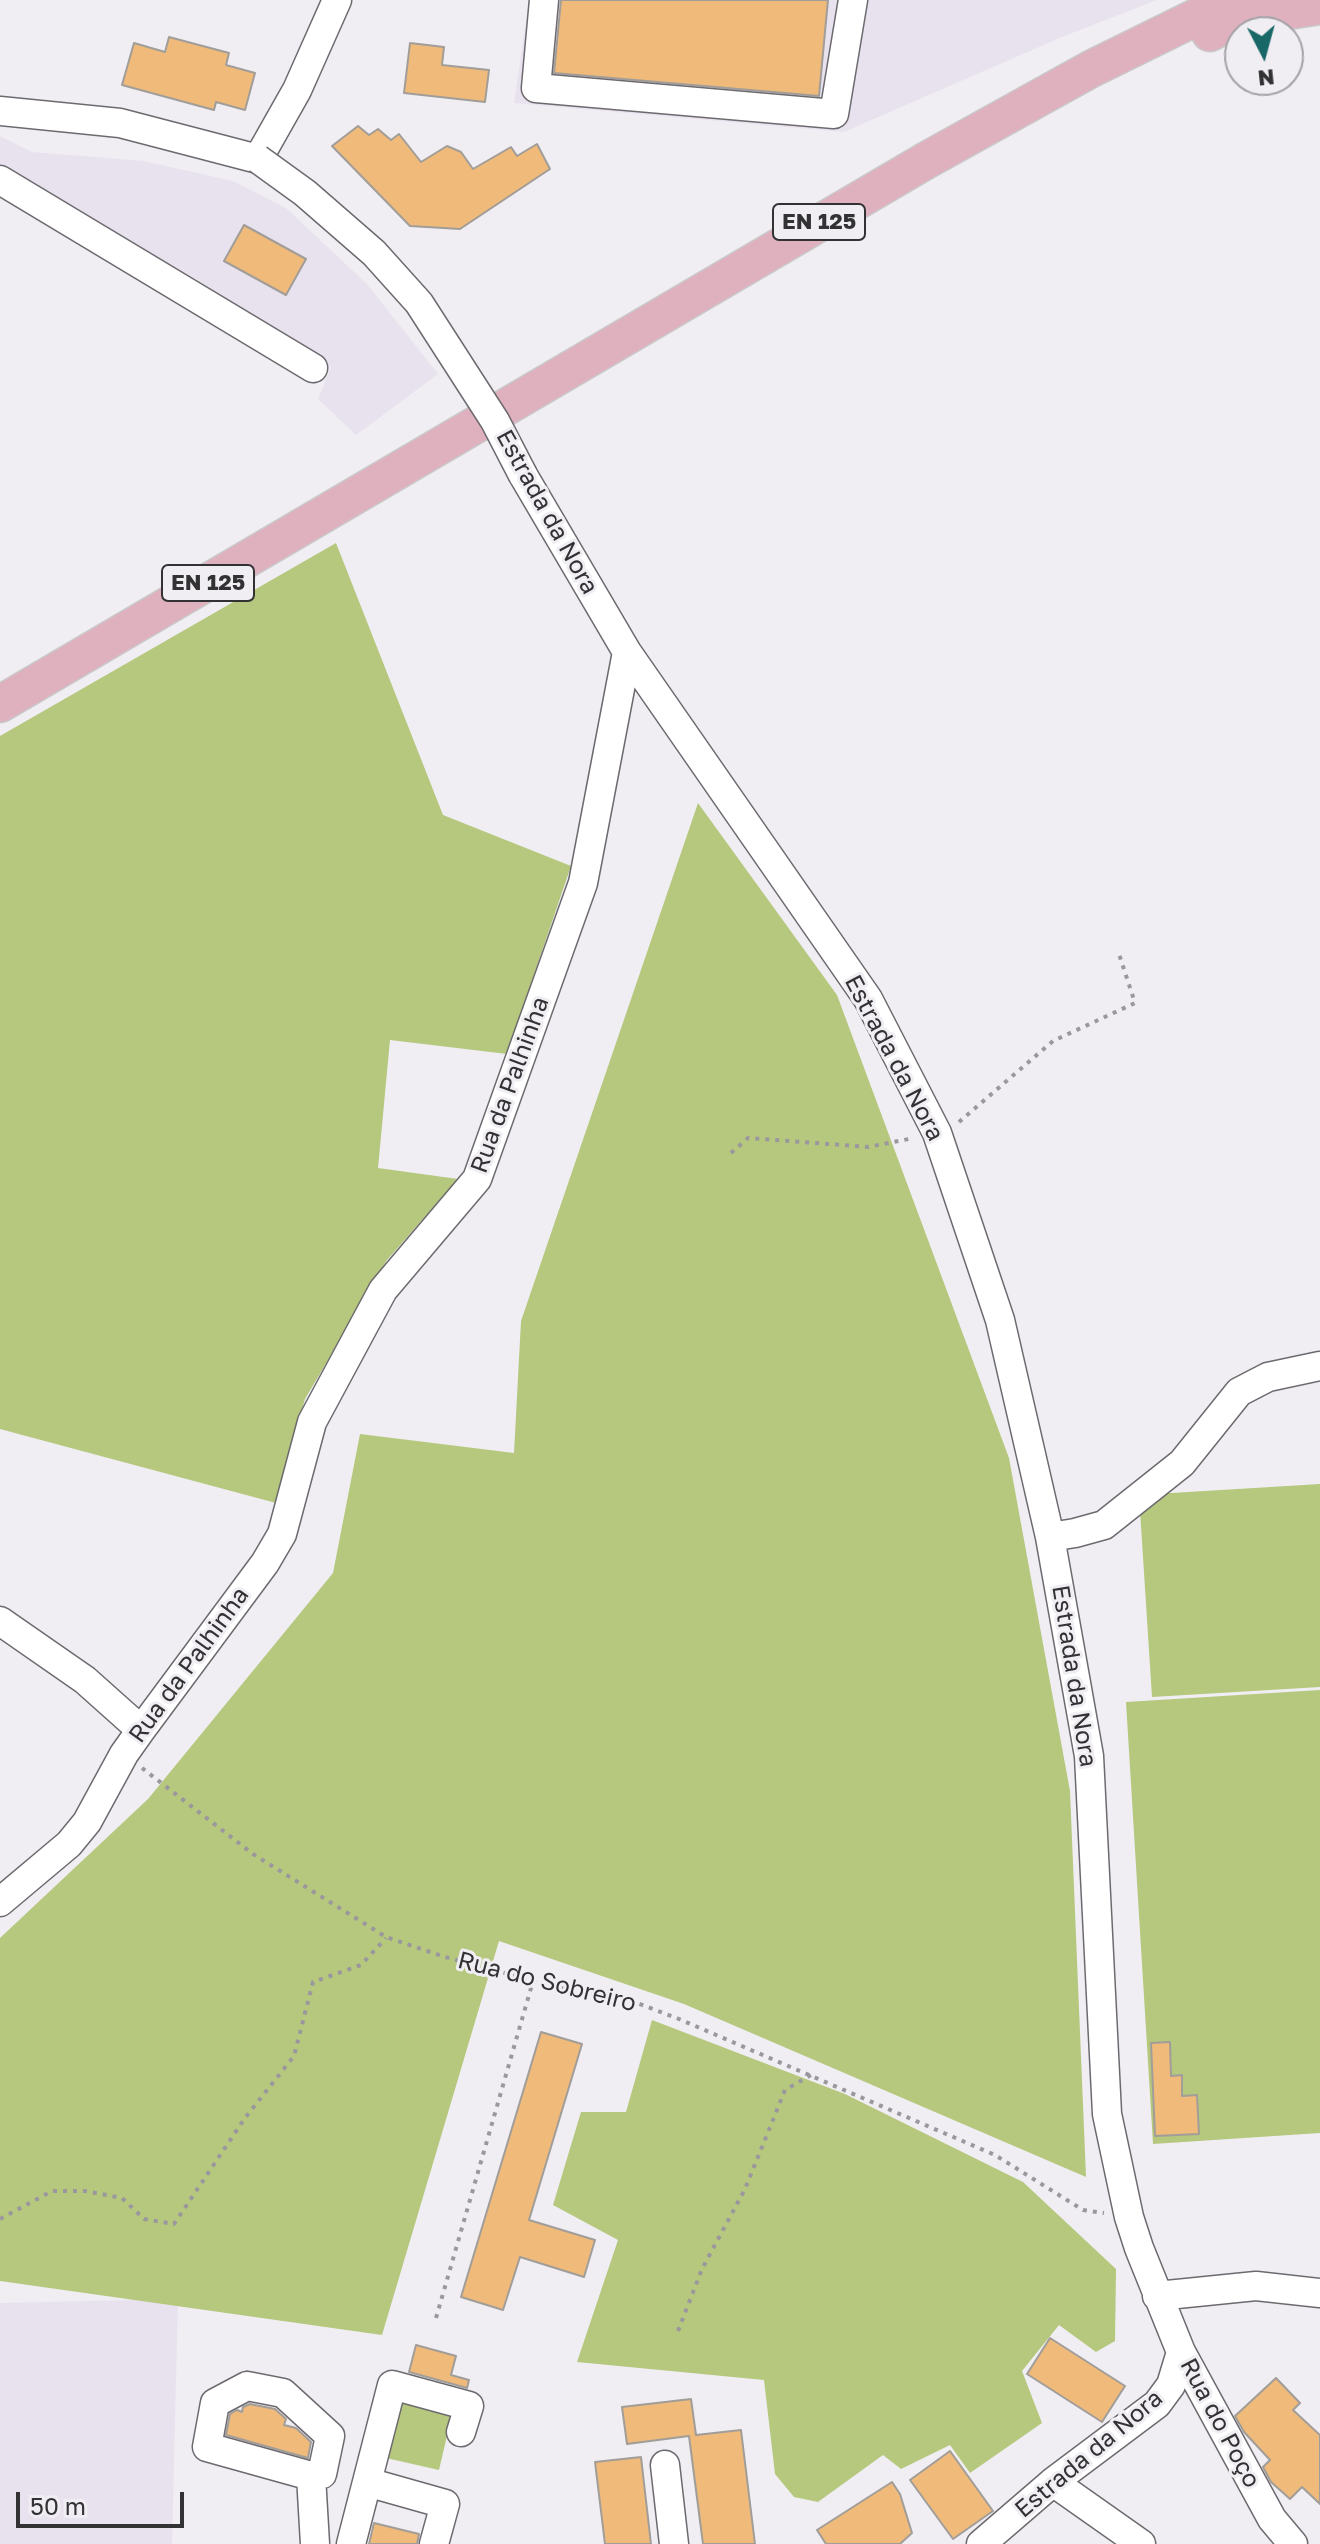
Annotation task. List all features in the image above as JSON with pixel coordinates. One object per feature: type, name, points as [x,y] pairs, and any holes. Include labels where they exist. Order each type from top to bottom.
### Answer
[{"type":"main road","name":"EN 125","points":[[0,704],[417,461],[648,322],[1091,69],[1234,10],[1274,0]]},
{"type":"main road","points":[[1234,10],[1320,6]]},
{"type":"street","points":[[258,159],[297,90],[337,0]]},
{"type":"street","points":[[544,0],[536,88],[834,114],[853,0]]},
{"type":"street","name":"Estrada da Nora","points":[[0,111],[120,123],[258,159],[305,193],[374,253],[419,303],[495,421],[523,475],[627,652],[868,999],[937,1133],[1000,1320],[1050,1537],[1089,1756],[1107,2114],[1129,2217],[1157,2296]]},
{"type":"street","points":[[0,180],[313,368]]},
{"type":"street","name":"Rua da Palhinha","points":[[0,1902],[69,1844],[87,1822],[124,1754],[265,1563],[282,1534],[312,1422],[383,1290],[477,1179],[583,883],[627,652]]},
{"type":"street","points":[[1050,1537],[1104,1525],[1182,1463],[1239,1392],[1268,1377],[1320,1366]]},
{"type":"street","points":[[0,1621],[85,1680],[141,1730]]},
{"type":"street","points":[[1157,2296],[1256,2286],[1317,2300]]},
{"type":"street","name":"Rua do Poço","points":[[1157,2296],[1212,2412],[1272,2519],[1293,2544]]},
{"type":"street","name":"Estrada da Nora","points":[[981,2544],[1053,2482],[1157,2404],[1171,2385],[1181,2352]]},
{"type":"street","points":[[351,2544],[392,2385],[469,2406],[461,2432]]},
{"type":"street","points":[[1157,2404],[1178,2403],[1212,2412]]},
{"type":"street","points":[[665,2465],[674,2544]]},
{"type":"street","points":[[311,2476],[315,2544]]},
{"type":"street","points":[[367,2482],[445,2504],[434,2544]]},
{"type":"street","points":[[1053,2482],[1141,2544]]},
{"type":"path","points":[[731,1153],[748,1138],[868,1147],[954,1127],[1053,1041],[1135,1003],[1118,951]]},
{"type":"path","name":"Rua do Sobreiro","points":[[124,1754],[253,1854],[386,1937],[445,1957],[568,1990],[624,1998],[812,2074],[995,2155],[1083,2210],[1129,2217]]},
{"type":"path","points":[[0,2219],[52,2191],[85,2191],[122,2198],[144,2219],[174,2224],[245,2118],[294,2056],[313,1982],[361,1965],[386,1937]]},
{"type":"path","points":[[436,2318],[533,1981]]},
{"type":"path","points":[[678,2331],[702,2269],[745,2189],[785,2090],[812,2074]]},
{"type":"shaded area","points":[[529,0],[1157,0],[1062,37],[844,132],[514,103]]},
{"type":"shaded area","points":[[0,136],[32,152],[143,161],[233,181],[286,208],[367,284],[438,374],[356,435],[318,399],[331,367],[198,280],[0,171]]},
{"type":"shaded area","points":[[178,2299],[172,2544],[0,2544],[0,2303]]},
{"type":"green space","points":[[336,543],[443,815],[571,866],[507,1054],[390,1040],[378,1168],[458,1179],[387,1260],[305,1399],[276,1503],[0,1429],[0,736]]},
{"type":"green space","points":[[698,803],[837,995],[1009,1458],[1070,1791],[1086,2177],[684,2004],[499,1941],[382,2335],[0,2281],[0,1938],[148,1799],[333,1573],[360,1434],[514,1453],[521,1321]]},
{"type":"green space","points":[[1320,1484],[1320,1687],[1152,1697],[1139,1495]]},
{"type":"green space","points":[[1320,1690],[1320,2133],[1153,2144],[1126,1702]]},
{"type":"green space","points":[[652,2020],[845,2094],[1023,2182],[1116,2269],[1115,2341],[1096,2352],[1059,2325],[1022,2371],[1042,2423],[970,2473],[950,2445],[901,2469],[883,2455],[818,2502],[794,2497],[775,2474],[764,2380],[577,2362],[618,2240],[553,2205],[581,2112],[626,2112]]},
{"type":"green space","points":[[400,2398],[453,2410],[439,2470],[386,2458]]},
{"type":"building","points":[[561,0],[828,0],[819,96],[554,73]]},
{"type":"building","points":[[169,37],[229,53],[226,65],[255,73],[245,110],[216,102],[214,110],[122,85],[134,43],[165,52]]},
{"type":"building","points":[[410,43],[444,47],[442,65],[489,70],[485,102],[404,93]]},
{"type":"building","points":[[358,126],[369,135],[378,129],[391,140],[399,134],[421,162],[447,146],[461,152],[473,169],[511,147],[517,156],[537,144],[550,169],[460,229],[410,226],[332,146]]},
{"type":"building","points":[[244,225],[306,259],[286,295],[224,261]]},
{"type":"building","points":[[541,2032],[582,2044],[529,2220],[595,2240],[584,2277],[520,2257],[503,2310],[461,2297]]},
{"type":"building","points":[[1170,2042],[1171,2076],[1182,2075],[1182,2096],[1197,2095],[1199,2134],[1155,2136],[1151,2043]]},
{"type":"building","points":[[1050,2338],[1125,2386],[1102,2422],[1027,2374]]},
{"type":"building","points":[[416,2345],[456,2356],[451,2375],[469,2380],[467,2388],[409,2372]]},
{"type":"building","points":[[1276,2378],[1300,2403],[1293,2410],[1320,2435],[1320,2504],[1302,2487],[1290,2499],[1271,2482],[1263,2467],[1270,2460],[1244,2432],[1235,2416]]},
{"type":"building","points":[[691,2399],[696,2435],[741,2430],[755,2544],[703,2544],[689,2436],[627,2444],[622,2407]]},
{"type":"building","points":[[250,2404],[275,2409],[286,2419],[284,2425],[296,2428],[311,2442],[308,2458],[226,2435],[230,2414],[237,2410],[242,2412],[243,2407]]},
{"type":"building","points":[[950,2451],[993,2511],[953,2539],[910,2480]]},
{"type":"building","points":[[641,2457],[651,2544],[605,2544],[595,2462]]},
{"type":"building","points":[[892,2482],[900,2494],[912,2533],[900,2544],[826,2544],[817,2530]]},
{"type":"building","points":[[374,2523],[419,2534],[417,2544],[369,2544]]}]
